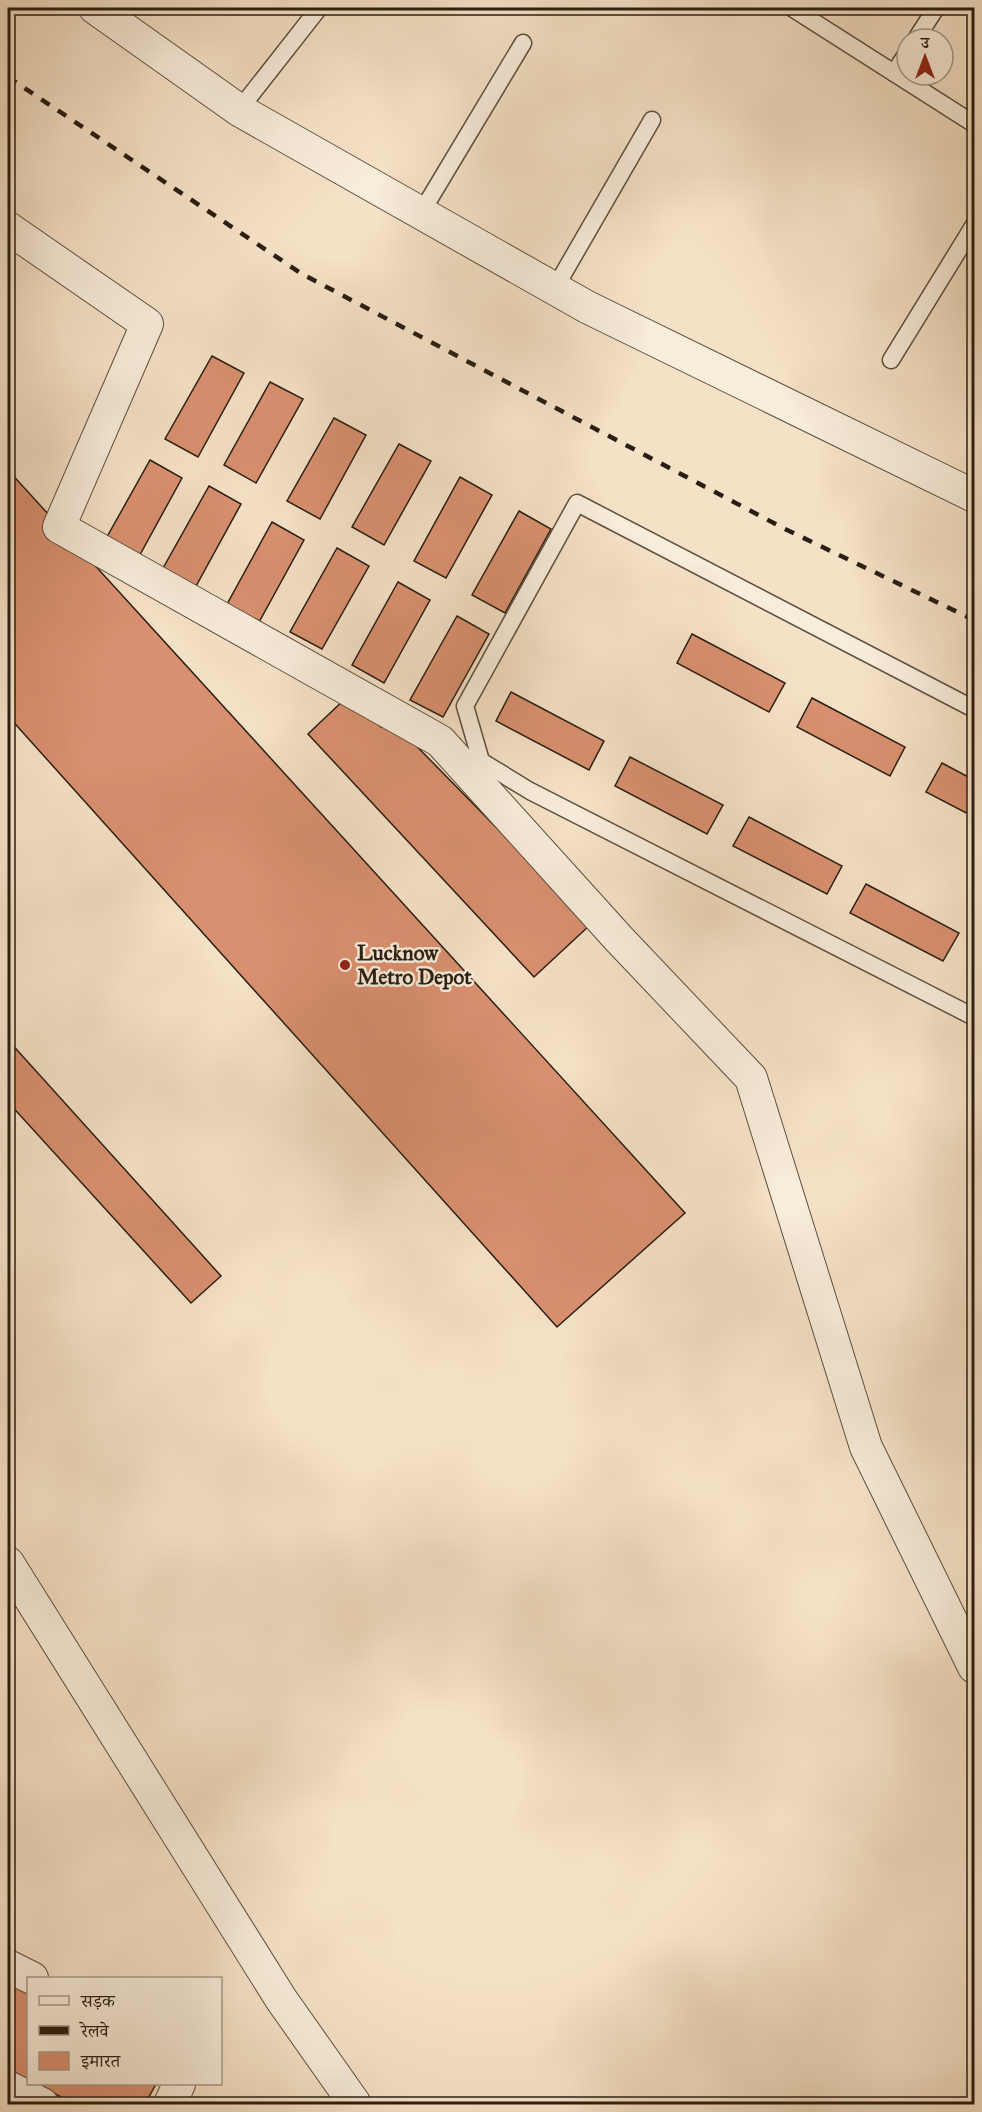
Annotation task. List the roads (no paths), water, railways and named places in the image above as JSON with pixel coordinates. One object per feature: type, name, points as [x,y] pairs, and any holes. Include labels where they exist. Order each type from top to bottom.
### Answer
[{"type":"street","points":[[98,9],[239,110],[587,307],[975,496]]},
{"type":"street","points":[[8,228],[147,324],[59,527],[440,741],[619,939],[750,1078],[866,1447],[975,1667]]},
{"type":"street","points":[[8,1563],[281,1999],[355,2104]]},
{"type":"street","points":[[8,1966],[30,1977]]},
{"type":"street","points":[[170,2104],[179,2085]]},
{"type":"street","points":[[8,2086],[42,2104]]},
{"type":"lane","points":[[239,110],[319,8]]},
{"type":"lane","points":[[792,8],[975,124]]},
{"type":"lane","points":[[924,27],[936,8]]},
{"type":"lane","points":[[421,213],[524,43]]},
{"type":"lane","points":[[555,288],[652,120]]},
{"type":"lane","points":[[891,360],[975,225]]},
{"type":"lane","points":[[975,709],[577,503],[465,706],[481,761],[520,785],[975,1017]]},
{"type":"railway","points":[[8,77],[302,274],[785,529],[974,620]]},
{"type":"place","name":"Lucknow Metro Depot","points":[[345,965]]}]
